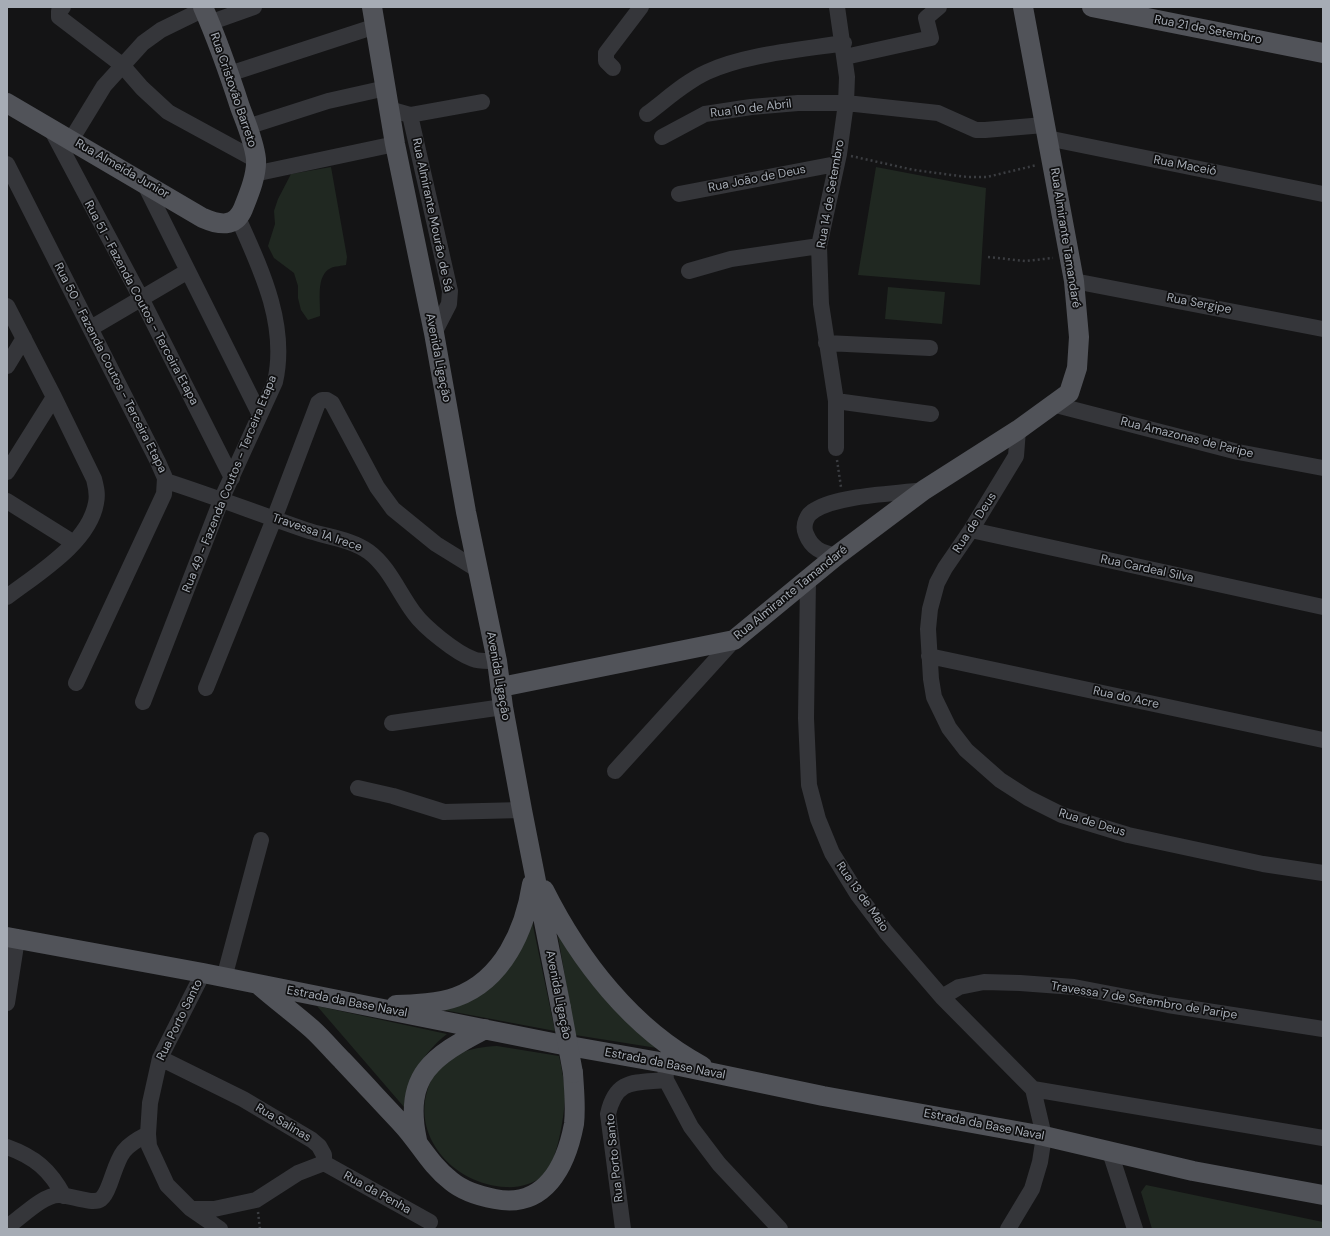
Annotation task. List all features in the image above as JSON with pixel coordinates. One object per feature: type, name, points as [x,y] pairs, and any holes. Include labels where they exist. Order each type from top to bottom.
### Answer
[{"type":"main road","name":"Rua Almirante Tamandaré","points":[[501,687],[734,640],[836,556],[924,490],[1018,430],[1069,393],[1077,368],[1079,337],[1074,281],[1023,7]]},
{"type":"main road","name":"Rua 21 de Setembro","points":[[1092,7],[1323,53]]},
{"type":"main road","name":"Rua Cristovão Barreto","points":[[206,13],[247,127],[255,167],[250,192],[238,218]]},
{"type":"main road","name":"Avenida Ligação","points":[[257,984],[313,1030],[417,1140],[430,1162],[451,1182],[477,1194],[504,1201],[526,1199],[545,1188],[554,1177],[567,1150],[574,1124],[575,1103],[573,1073],[503,707],[497,661],[478,570],[434,333],[395,144],[374,16]]},
{"type":"main road","name":"Rua Almeida Junior","points":[[7,103],[50,127],[144,185],[214,223],[230,223],[238,218]]},
{"type":"main road","points":[[371,1006],[398,1005],[456,998],[474,989],[490,976],[515,943],[523,924],[529,905],[534,870]]},
{"type":"main road","points":[[534,870],[549,900],[580,952],[622,1004],[660,1040],[693,1061],[718,1074]]},
{"type":"main road","name":"Estrada da Base Naval","points":[[12,938],[371,1006],[485,1029],[662,1068],[718,1074],[823,1096],[1044,1136],[1193,1171],[1323,1195]]},
{"type":"main road","name":"Avenida Ligação","points":[[417,1140],[413,1122],[413,1106],[417,1090],[425,1072],[438,1056],[485,1029]]},
{"type":"main road","points":[[660,1040],[662,1049],[659,1057],[662,1068]]},
{"type":"street","points":[[63,7],[59,11],[59,17],[122,65],[142,88],[168,112],[255,167],[395,144]]},
{"type":"street","points":[[71,140],[104,86],[143,43],[161,30],[206,13],[254,7]]},
{"type":"street","points":[[613,68],[606,61],[606,53],[641,7]]},
{"type":"street","name":"Rua 14 de Setembro","points":[[836,448],[836,401],[821,304],[819,246],[838,159],[846,103],[847,77],[837,7]]},
{"type":"street","points":[[647,114],[677,91],[706,72],[761,56],[844,50],[931,38],[924,13],[939,7]]},
{"type":"street","points":[[229,74],[374,16]]},
{"type":"street","points":[[247,127],[328,101],[386,88]]},
{"type":"street","points":[[390,109],[410,115],[482,102]]},
{"type":"street","name":"Rua 10 de Abril","points":[[662,137],[705,114],[798,103],[846,103],[938,113],[976,130],[1046,132]]},
{"type":"street","name":"Rua Almirante Mourão de Sá","points":[[410,115],[450,291],[449,304],[434,333]]},
{"type":"street","name":"Rua 51 - Fazenda Coutos - Terceira Etapa","points":[[50,127],[142,300],[232,478]]},
{"type":"street","name":"Rua Maceió","points":[[1046,132],[1323,194]]},
{"type":"street","name":"Rua João de Deus","points":[[679,194],[838,159]]},
{"type":"street","name":"Rua 50 - Fazenda Coutos - Terceira Etapa","points":[[7,164],[91,328],[166,481],[164,494],[76,683]]},
{"type":"street","points":[[144,185],[260,415]]},
{"type":"street","name":"Rua 49 - Fazenda Coutos - Terceira Etapa","points":[[143,702],[222,498],[275,382],[279,358],[279,338],[268,291],[258,262],[238,218]]},
{"type":"street","points":[[689,271],[731,259],[819,246]]},
{"type":"street","points":[[91,328],[142,300],[188,271]]},
{"type":"street","name":"Rua Sergipe","points":[[1074,281],[1323,329]]},
{"type":"street","points":[[7,306],[94,479],[97,492],[93,514],[74,543],[7,598]]},
{"type":"street","points":[[7,366],[24,338]]},
{"type":"street","points":[[826,343],[930,348]]},
{"type":"street","points":[[7,472],[54,397]]},
{"type":"street","points":[[206,688],[274,519],[318,403],[324,399],[332,403],[377,488],[393,509],[436,544],[478,570]]},
{"type":"street","points":[[836,401],[930,414]]},
{"type":"street","name":"Rua Amazonas de Paripe","points":[[1052,404],[1238,452],[1323,468]]},
{"type":"street","name":"Rua de Deus","points":[[1018,430],[1016,456],[971,530],[945,568],[937,583],[930,609],[929,656],[934,697],[949,728],[966,750],[1000,780],[1028,798],[1062,816],[1128,835],[1263,864],[1323,873]]},
{"type":"street","name":"Travessa 1A Irece","points":[[166,481],[222,498],[274,519],[322,535],[354,543],[376,558],[414,613],[428,629],[467,657],[479,661],[497,661]]},
{"type":"street","name":"Rua Almirante Tamandaré","points":[[836,556],[820,552],[813,548],[804,531],[805,522],[810,513],[816,509],[844,500],[924,490]]},
{"type":"street","points":[[7,501],[74,543]]},
{"type":"street","name":"Rua Cardeal Silva","points":[[971,530],[1323,607]]},
{"type":"street","name":"Rua 13 de Maio","points":[[808,580],[806,718],[809,785],[818,819],[832,853],[858,895],[886,932],[942,997],[1033,1089]]},
{"type":"street","points":[[615,771],[734,640]]},
{"type":"street","name":"Rua do Acre","points":[[929,656],[1323,740]]},
{"type":"street","points":[[392,723],[503,707]]},
{"type":"street","points":[[358,788],[393,796],[444,812],[522,810]]},
{"type":"street","points":[[224,978],[261,840]]},
{"type":"street","points":[[7,1003],[12,938]]},
{"type":"street","name":"Rua Porto Santo","points":[[203,973],[160,1058],[150,1104],[148,1134],[149,1146],[167,1185],[191,1209],[220,1229]]},
{"type":"street","name":"Travessa 7 de Setembro de Paripe","points":[[942,997],[959,988],[984,982],[1074,987],[1168,1005],[1323,1029]]},
{"type":"street","name":"Rua Salinas","points":[[160,1058],[243,1099],[312,1140],[319,1146],[324,1155],[324,1163]]},
{"type":"street","points":[[662,1068],[691,1127],[708,1150],[780,1229]]},
{"type":"street","name":"Rua Porto Santo","points":[[622,1227],[608,1114],[611,1102],[614,1095],[625,1086],[662,1068]]},
{"type":"street","points":[[1008,1229],[1032,1189],[1040,1162],[1044,1136],[1033,1089],[1323,1138]]},
{"type":"street","points":[[7,1227],[44,1199],[53,1196],[64,1196],[94,1201],[105,1195],[120,1154],[134,1141],[148,1134]]},
{"type":"street","points":[[7,1147],[31,1157],[48,1170],[64,1196]]},
{"type":"street","points":[[1110,1152],[1135,1229]]},
{"type":"street","points":[[191,1209],[214,1209],[256,1200],[298,1173],[324,1163]]},
{"type":"street","name":"Rua da Penha","points":[[324,1163],[430,1222]]},
{"type":"path","points":[[838,159],[967,177],[987,177],[1053,162]]},
{"type":"path","points":[[988,257],[1025,261],[1070,257]]},
{"type":"path","points":[[836,448],[844,500]]},
{"type":"shaded area","points":[[331,167],[347,257],[346,265],[333,267],[326,272],[321,283],[320,290],[320,316],[308,320],[301,310],[298,298],[298,286],[294,273],[274,258],[268,246],[275,224],[274,211],[278,199],[291,174]]},
{"type":"shaded area","points":[[876,167],[986,188],[980,285],[858,275]]},
{"type":"shaded area","points":[[888,287],[945,292],[942,324],[885,319]]},
{"type":"shaded area","points":[[532,921],[555,1031],[433,1008],[447,1005]]},
{"type":"shaded area","points":[[557,930],[657,1048],[575,1035]]},
{"type":"shaded area","points":[[317,1006],[447,1034],[438,1041],[418,1066],[409,1086],[404,1107]]},
{"type":"shaded area","points":[[497,1046],[559,1056],[564,1082],[565,1098],[559,1140],[548,1170],[539,1179],[525,1185],[515,1187],[487,1184],[469,1177],[453,1167],[440,1154],[431,1138],[425,1121],[425,1102],[430,1083],[435,1073],[441,1066],[458,1054],[477,1048]]},
{"type":"shaded area","points":[[1146,1185],[1323,1222],[1323,1229],[1152,1229],[1141,1192]]}]
